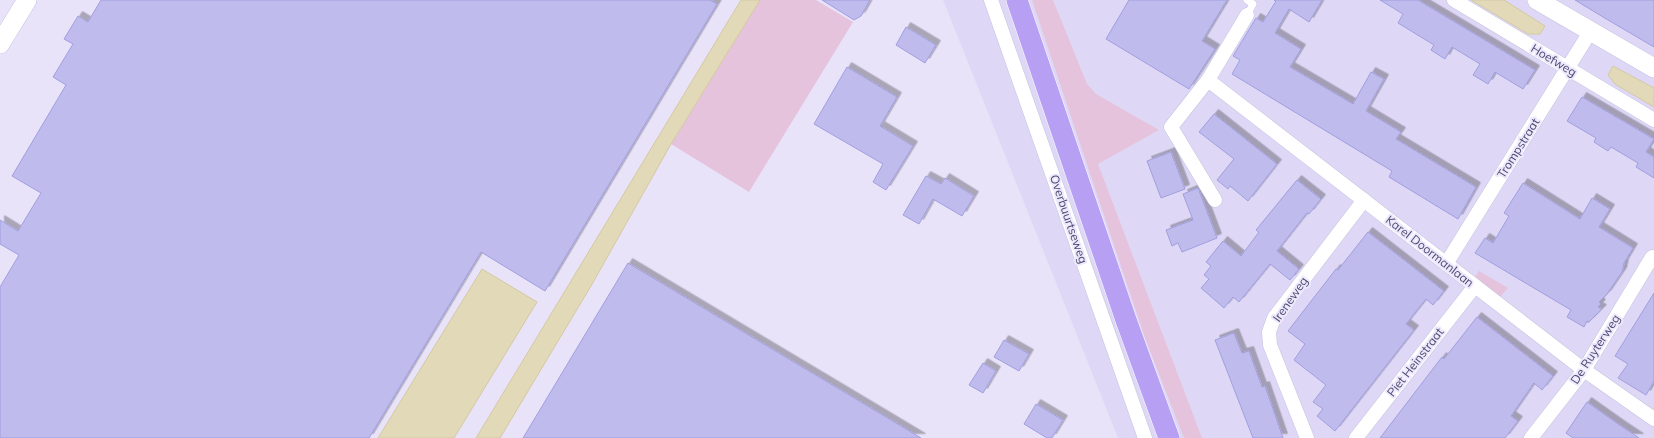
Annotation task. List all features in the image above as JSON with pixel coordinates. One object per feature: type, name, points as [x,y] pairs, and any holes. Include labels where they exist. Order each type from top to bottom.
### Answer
[{"type":"main road","name":"Overbuurtseweg","points":[[1017,0],[1126,320],[1169,438]]},
{"type":"street","points":[[0,44],[27,0]]},
{"type":"street","name":"Overbuurtseweg","points":[[991,0],[1145,438]]},
{"type":"street","name":"Hoefweg","points":[[1454,0],[1654,120]]},
{"type":"street","points":[[1536,0],[1654,68]]},
{"type":"street","points":[[1215,200],[1171,127],[1208,80],[1247,15]]},
{"type":"street","name":"Trompstraat","points":[[1446,264],[1590,32]]},
{"type":"street","name":"Karel Doormanlaan","points":[[1208,80],[1584,370],[1654,419]]},
{"type":"street","name":"Ireneweg","points":[[1307,438],[1270,345],[1270,332],[1274,318],[1364,200]]},
{"type":"street","name":"De Ruyterweg","points":[[1531,438],[1584,370],[1652,257]]},
{"type":"street","name":"Piet Heinstraat","points":[[1356,438],[1475,286]]},
{"type":"lane","points":[[1247,0],[1253,4],[1247,15]]},
{"type":"shaded area","points":[[741,0],[760,0],[671,144],[591,286],[500,438],[476,438]]},
{"type":"shaded area","points":[[760,0],[816,0],[853,22],[749,192],[671,144]]},
{"type":"shaded area","points":[[943,0],[1654,0],[1654,438],[1118,438]]},
{"type":"shaded area","points":[[1032,0],[1053,0],[1087,84],[1096,94],[1159,130],[1098,164],[1202,438],[1184,438],[1145,338]]},
{"type":"shaded area","points":[[1471,0],[1504,0],[1545,26],[1540,34],[1528,34]]},
{"type":"shaded area","points":[[1613,66],[1654,88],[1654,107],[1615,84],[1608,75]]},
{"type":"shaded area","points":[[482,269],[537,302],[454,438],[378,438]]},
{"type":"shaded area","points":[[1479,271],[1508,288],[1500,297],[1475,277]]},
{"type":"building","points":[[101,0],[710,0],[717,4],[545,291],[481,252],[369,438],[0,438],[0,287],[19,255],[0,244],[0,220],[18,231],[41,193],[12,176],[66,85],[53,77],[73,44],[64,39],[78,16],[88,22]]},
{"type":"building","points":[[822,0],[870,0],[861,16],[854,20]]},
{"type":"building","points":[[1129,0],[1227,0],[1202,41],[1215,49],[1189,89],[1106,39]]},
{"type":"building","points":[[1274,0],[1322,0],[1309,22],[1289,9],[1275,33],[1301,49],[1290,67],[1353,104],[1371,72],[1384,79],[1366,111],[1401,132],[1396,139],[1476,187],[1458,219],[1389,177],[1392,171],[1232,74],[1240,60],[1233,56],[1256,18],[1263,22],[1276,1]]},
{"type":"building","points":[[1380,0],[1418,0],[1535,70],[1523,89],[1495,72],[1488,84],[1473,75],[1480,64],[1452,47],[1445,59],[1431,50],[1434,45],[1398,23],[1403,14]]},
{"type":"building","points":[[1575,0],[1654,0],[1654,47],[1603,17]]},
{"type":"building","points":[[906,27],[936,45],[925,63],[896,45]]},
{"type":"building","points":[[847,67],[897,97],[880,126],[913,146],[886,190],[873,182],[883,164],[814,124]]},
{"type":"building","points":[[1582,97],[1654,139],[1646,152],[1654,157],[1654,178],[1636,167],[1638,163],[1611,147],[1608,151],[1594,142],[1596,138],[1567,121]]},
{"type":"building","points":[[1214,114],[1277,164],[1248,201],[1230,186],[1228,189],[1217,180],[1234,159],[1199,132]]},
{"type":"building","points":[[1171,152],[1185,189],[1161,198],[1147,161]]},
{"type":"building","points":[[926,176],[941,184],[945,178],[974,196],[962,216],[933,199],[919,224],[903,215]]},
{"type":"building","points":[[1297,180],[1321,199],[1309,214],[1307,213],[1277,251],[1299,269],[1290,280],[1270,264],[1239,302],[1233,297],[1224,308],[1201,288],[1209,279],[1204,275],[1211,266],[1206,262],[1223,241],[1241,256],[1259,232],[1256,230]]},
{"type":"building","points":[[1523,183],[1580,219],[1592,198],[1610,209],[1599,227],[1633,248],[1624,263],[1622,272],[1599,302],[1601,304],[1598,307],[1602,309],[1589,322],[1587,321],[1584,327],[1567,317],[1571,310],[1475,253],[1485,238],[1493,243],[1509,216],[1504,213]]},
{"type":"building","points":[[1198,188],[1217,238],[1182,252],[1178,243],[1172,246],[1166,230],[1193,220],[1183,194]]},
{"type":"building","points":[[1368,232],[1444,291],[1433,305],[1426,299],[1406,324],[1414,330],[1335,431],[1317,416],[1323,409],[1313,402],[1326,385],[1294,360],[1305,344],[1288,331],[1336,269],[1338,270]]},
{"type":"building","points":[[628,263],[886,417],[921,438],[523,438]]},
{"type":"building","points":[[1654,293],[1654,381],[1646,395],[1618,378],[1628,364],[1615,356]]},
{"type":"building","points":[[1477,317],[1553,376],[1542,390],[1534,383],[1511,416],[1518,421],[1505,438],[1380,438],[1442,357],[1444,359]]},
{"type":"building","points":[[1234,333],[1242,353],[1249,351],[1262,387],[1265,386],[1283,438],[1253,438],[1215,340]]},
{"type":"building","points":[[1004,340],[1029,354],[1019,371],[994,357]]},
{"type":"building","points":[[983,363],[996,371],[983,393],[969,385]]},
{"type":"building","points":[[1587,402],[1639,438],[1573,438],[1566,433]]},
{"type":"building","points":[[1036,404],[1063,420],[1052,438],[1047,438],[1024,424]]}]
